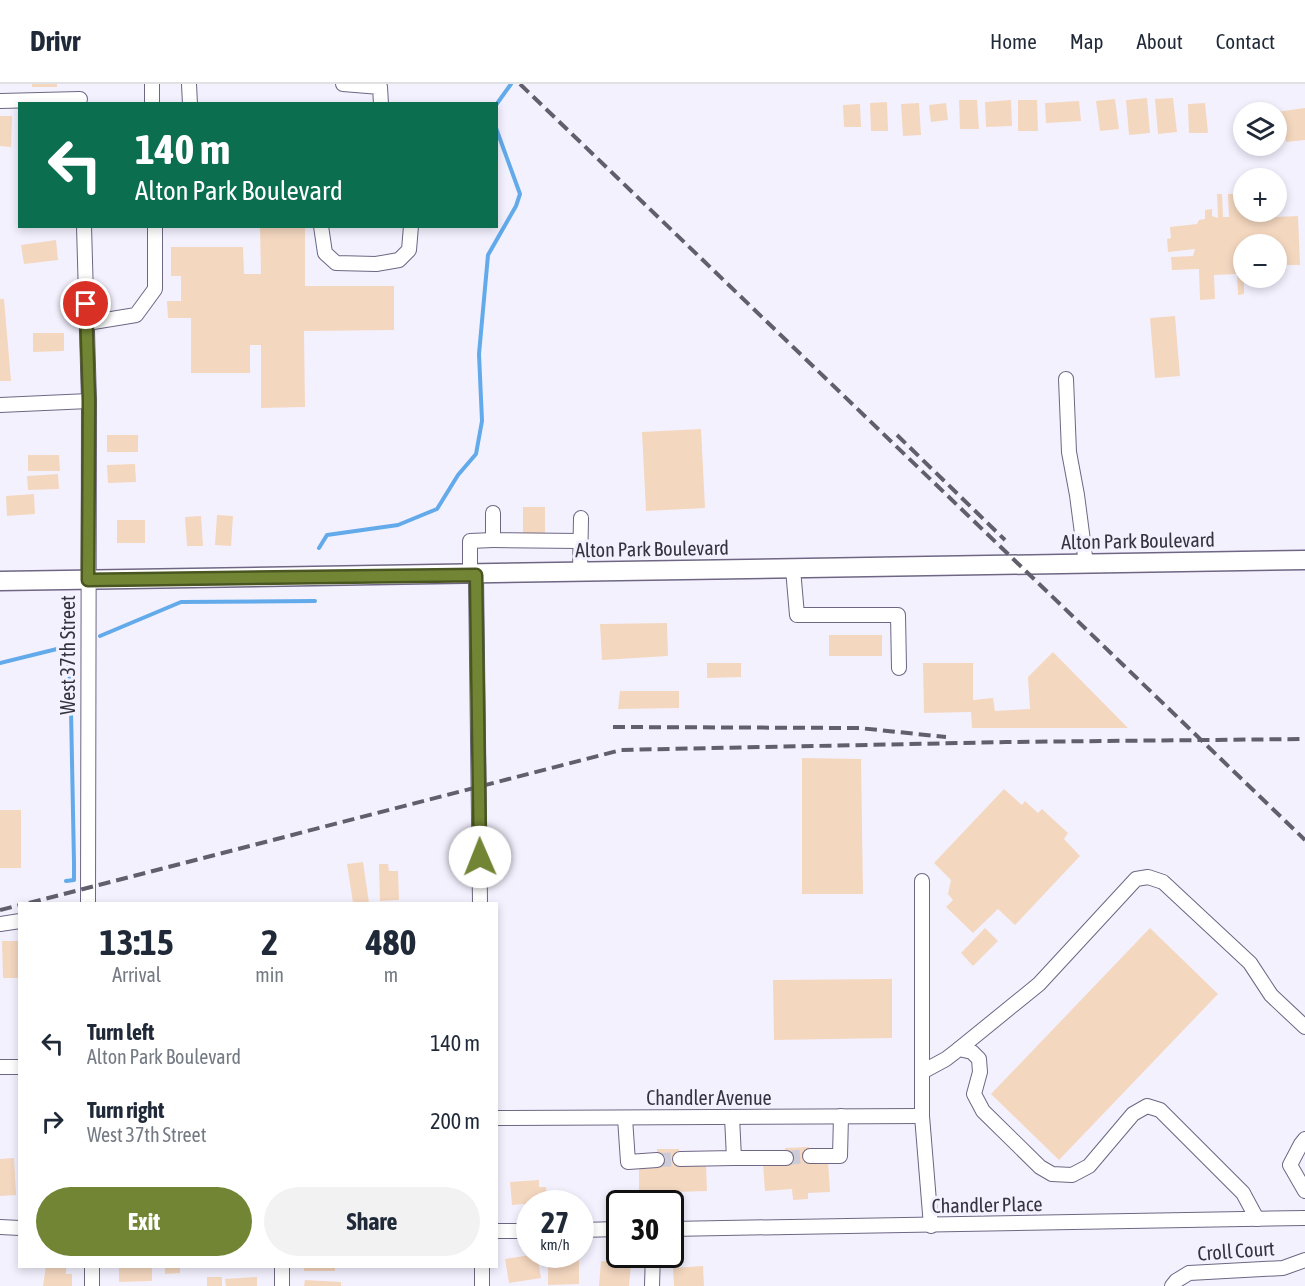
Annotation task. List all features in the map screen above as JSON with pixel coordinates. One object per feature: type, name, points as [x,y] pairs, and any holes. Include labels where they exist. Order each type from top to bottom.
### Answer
[{"type":"main road","name":"Alton Park Boulevard","points":[[0,581],[1305,560]]},
{"type":"street","points":[[0,101],[80,101],[80,84]]},
{"type":"street","points":[[152,84],[152,102]]},
{"type":"street","points":[[189,84],[189,102]]},
{"type":"street","points":[[343,84],[380,87],[381,102]]},
{"type":"street","name":"West 37th Street","points":[[84,228],[89,401],[88,902]]},
{"type":"street","points":[[87,323],[136,315],[155,289],[155,228]]},
{"type":"street","points":[[321,228],[325,253],[336,263],[376,264],[399,260],[409,250],[411,228]]},
{"type":"street","points":[[1066,379],[1069,452],[1086,564]]},
{"type":"street","points":[[0,405],[89,401]]},
{"type":"street","points":[[493,513],[493,540]]},
{"type":"street","points":[[580,572],[581,518]]},
{"type":"street","points":[[480,902],[471,541],[580,541]]},
{"type":"street","points":[[793,569],[797,615],[898,615],[899,668]]},
{"type":"street","points":[[922,1072],[959,1050],[1039,984],[1136,879],[1148,877],[1163,882],[1250,963],[1271,995],[1305,1027]]},
{"type":"street","points":[[922,881],[922,1116],[930,1226]]},
{"type":"street","points":[[0,924],[18,921]]},
{"type":"street","points":[[959,1050],[972,1052],[979,1059],[980,1072],[974,1094],[983,1111],[1040,1167],[1052,1174],[1072,1175],[1089,1166],[1133,1114],[1147,1106],[1160,1110],[1243,1193],[1257,1219]]},
{"type":"street","points":[[0,1067],[18,1067]]},
{"type":"street","points":[[810,1156],[840,1156],[841,1116]]},
{"type":"street","name":"Chandler Avenue","points":[[498,1118],[922,1116]]},
{"type":"street","points":[[732,1117],[734,1158]]},
{"type":"street","points":[[625,1118],[628,1162],[657,1160]]},
{"type":"street","points":[[1305,1139],[1290,1165],[1305,1191]]},
{"type":"street","points":[[680,1159],[786,1158]]},
{"type":"street","name":"Chandler Place","points":[[684,1229],[1305,1218]]},
{"type":"street","points":[[0,1227],[18,1228]]},
{"type":"street","points":[[498,1231],[516,1231]]},
{"type":"street","name":"Croll Court","points":[[1172,1286],[1189,1273],[1283,1268],[1305,1260]]},
{"type":"street","points":[[92,1268],[92,1286]]},
{"type":"street","points":[[282,1268],[282,1286]]},
{"type":"street","points":[[482,1268],[482,1286]]},
{"type":"street","points":[[652,1268],[652,1286]]},
{"type":"building","points":[[32,84],[57,84],[57,87],[32,87]]},
{"type":"building","points":[[1147,98],[1150,133],[1129,135],[1126,100]]},
{"type":"building","points":[[1173,98],[1177,132],[1158,134],[1155,99]]},
{"type":"building","points":[[1115,99],[1119,129],[1100,131],[1096,101]]},
{"type":"building","points":[[959,100],[977,100],[979,129],[960,129]]},
{"type":"building","points":[[1011,100],[1012,126],[986,127],[985,102]]},
{"type":"building","points":[[1018,100],[1037,100],[1038,131],[1018,131]]},
{"type":"building","points":[[1079,101],[1081,121],[1046,123],[1045,103]]},
{"type":"building","points":[[887,102],[888,131],[871,131],[870,103]]},
{"type":"building","points":[[919,103],[921,135],[903,136],[901,104]]},
{"type":"building","points":[[946,103],[948,120],[931,122],[929,105]]},
{"type":"building","points":[[1205,103],[1208,133],[1189,133],[1188,104]]},
{"type":"building","points":[[860,104],[861,127],[844,127],[843,105]]},
{"type":"building","points":[[1305,108],[1305,140],[1287,142],[1287,110]]},
{"type":"building","points":[[0,116],[12,116],[11,147],[0,146]]},
{"type":"building","points":[[1217,194],[1222,194],[1223,217],[1229,217],[1228,194],[1233,194],[1233,222],[1287,222],[1287,216],[1298,216],[1300,265],[1287,265],[1287,234],[1233,234],[1233,274],[1214,275],[1215,299],[1200,300],[1199,269],[1172,270],[1171,257],[1193,256],[1195,249],[1168,252],[1167,239],[1171,238],[1170,227],[1197,224],[1199,220],[1205,219],[1205,210],[1212,209],[1212,216],[1218,218]]},
{"type":"building","points":[[260,228],[305,228],[305,286],[394,286],[394,330],[304,331],[305,407],[261,408],[261,345],[250,345],[250,373],[191,373],[191,318],[168,318],[167,301],[181,301],[181,276],[171,276],[171,247],[243,247],[244,274],[261,274]]},
{"type":"building","points":[[56,240],[58,260],[24,264],[21,245]]},
{"type":"building","points":[[1238,288],[1244,288],[1244,294],[1238,295]]},
{"type":"building","points":[[0,299],[4,299],[11,381],[0,381]]},
{"type":"building","points":[[1175,316],[1180,376],[1155,378],[1150,318]]},
{"type":"building","points":[[33,333],[64,333],[64,351],[33,352]]},
{"type":"building","points":[[701,429],[705,508],[646,511],[642,432]]},
{"type":"building","points":[[107,435],[138,435],[138,452],[107,452]]},
{"type":"building","points":[[28,455],[59,455],[60,471],[28,471]]},
{"type":"building","points":[[135,464],[136,482],[108,483],[107,465]]},
{"type":"building","points":[[58,474],[59,489],[28,490],[27,476]]},
{"type":"building","points":[[34,494],[35,514],[7,516],[6,496]]},
{"type":"building","points":[[523,507],[545,507],[545,534],[523,535]]},
{"type":"building","points":[[217,515],[233,516],[231,546],[215,545]]},
{"type":"building","points":[[201,516],[203,546],[187,546],[185,517]]},
{"type":"building","points":[[117,520],[145,520],[145,543],[117,543]]},
{"type":"building","points":[[667,623],[668,656],[602,660],[600,624]]},
{"type":"building","points":[[829,635],[882,635],[882,656],[829,656]]},
{"type":"building","points":[[1053,652],[1128,728],[972,728],[971,712],[924,713],[923,663],[973,663],[973,700],[993,698],[995,711],[1030,709],[1028,677]]},
{"type":"building","points":[[707,663],[741,663],[741,677],[707,678]]},
{"type":"building","points":[[620,691],[679,691],[679,708],[618,709]]},
{"type":"building","points":[[802,758],[861,759],[863,894],[802,894]]},
{"type":"building","points":[[1004,789],[1022,805],[1025,801],[1038,813],[1042,809],[1068,833],[1064,839],[1080,856],[1015,925],[998,909],[973,933],[946,907],[953,900],[948,894],[951,880],[934,863]]},
{"type":"building","points":[[0,810],[21,810],[21,868],[0,868]]},
{"type":"building","points":[[363,862],[369,902],[353,902],[347,864]]},
{"type":"building","points":[[379,864],[388,864],[389,871],[398,871],[399,900],[380,901]]},
{"type":"building","points":[[985,928],[998,941],[973,966],[961,953]]},
{"type":"building","points":[[1150,928],[1218,994],[1059,1160],[991,1094]]},
{"type":"building","points":[[2,941],[18,941],[18,978],[3,978]]},
{"type":"building","points":[[892,979],[892,1038],[774,1040],[773,980]]},
{"type":"building","points":[[809,1147],[810,1156],[828,1161],[830,1192],[808,1193],[808,1199],[793,1200],[792,1189],[765,1191],[763,1164],[786,1163],[785,1148]]},
{"type":"building","points":[[657,1149],[679,1149],[680,1164],[706,1163],[707,1191],[639,1190],[639,1166],[657,1165]]},
{"type":"building","points":[[14,1158],[16,1195],[0,1196],[0,1159]]},
{"type":"building","points":[[539,1180],[539,1187],[546,1187],[546,1190],[516,1190],[516,1205],[512,1205],[510,1182]]},
{"type":"building","points":[[516,1257],[516,1268],[539,1268],[541,1278],[509,1283],[505,1259]]},
{"type":"building","points":[[601,1261],[606,1262],[606,1268],[631,1268],[629,1286],[599,1286]]},
{"type":"building","points":[[703,1266],[704,1286],[674,1286],[673,1268]]},
{"type":"building","points":[[46,1268],[66,1268],[66,1274],[72,1274],[72,1286],[43,1286]]},
{"type":"building","points":[[119,1268],[152,1268],[152,1281],[119,1282]]},
{"type":"building","points":[[165,1268],[180,1268],[180,1273],[165,1274]]},
{"type":"building","points":[[304,1268],[335,1268],[335,1271],[304,1271]]},
{"type":"building","points":[[548,1268],[579,1268],[579,1284],[548,1285]]},
{"type":"building","points":[[207,1277],[222,1277],[222,1286],[207,1286]]},
{"type":"building","points":[[257,1277],[257,1286],[226,1286],[225,1279]]},
{"type":"building","points":[[305,1280],[341,1282],[341,1286],[304,1286]]},
{"type":"waterway","points":[[498,102],[511,84]]},
{"type":"waterway","points":[[319,548],[327,535],[398,525],[437,509],[458,475],[476,454],[482,421],[479,354],[488,255],[516,206],[520,194],[498,134]]},
{"type":"waterway","points":[[100,636],[181,602],[315,601]]},
{"type":"waterway","points":[[0,663],[69,646]]},
{"type":"waterway","points":[[66,647],[71,710],[74,863],[74,880],[66,881]]},
{"type":"tunnel","points":[[786,1158],[810,1156]]},
{"type":"tunnel","points":[[657,1160],[680,1159]]},
{"type":"railway","points":[[520,84],[1305,840]]},
{"type":"railway","points":[[897,435],[1005,540]]},
{"type":"railway","points":[[613,727],[859,728],[946,737]]},
{"type":"railway","points":[[33,902],[621,750],[1006,742],[1305,739]]},
{"type":"railway","points":[[0,910],[18,906]]},
{"type":"route","points":[[86,304],[89,401],[88,580],[476,575],[480,857]]}]
